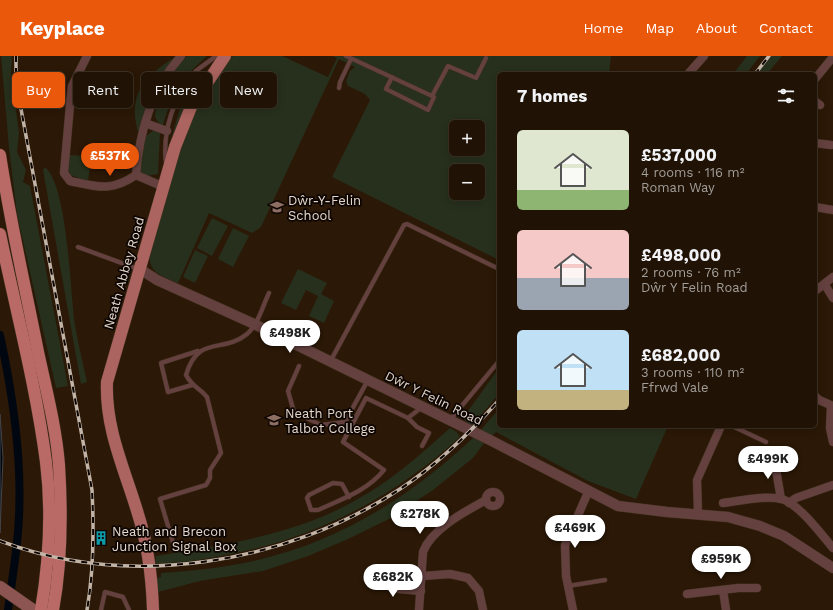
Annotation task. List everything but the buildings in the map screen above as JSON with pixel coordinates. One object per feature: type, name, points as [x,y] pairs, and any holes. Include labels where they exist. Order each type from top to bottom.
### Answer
[{"type":"highway","points":[[0,155],[7,201],[52,417],[59,464],[61,521],[58,576],[53,610]]},
{"type":"highway","points":[[0,234],[39,417],[46,463],[48,524],[46,564],[41,610]]},
{"type":"main road","name":"Neath Abbey Road","points":[[153,610],[147,550],[139,515],[112,433],[106,403],[108,378],[175,147],[191,107],[225,56]]},
{"type":"main road","points":[[0,587],[33,610]]},
{"type":"street","points":[[87,56],[72,86],[64,153],[64,172],[70,181],[108,187],[122,184],[136,175],[165,181]]},
{"type":"street","points":[[136,175],[145,123],[150,106],[158,87],[181,56]]},
{"type":"street","points":[[690,72],[704,56]]},
{"type":"street","points":[[817,77],[833,57]]},
{"type":"street","points":[[145,123],[167,131]]},
{"type":"street","points":[[817,143],[832,146]]},
{"type":"street","points":[[817,207],[833,210]]},
{"type":"street","name":"Dŵr Y Felin Road","points":[[140,270],[157,280],[254,324],[422,406],[618,506],[728,517],[760,526],[784,536],[833,568]]},
{"type":"street","points":[[817,290],[825,285],[833,277]]},
{"type":"street","points":[[825,285],[833,298]]},
{"type":"street","points":[[817,397],[832,406],[830,428],[833,442]]},
{"type":"street","points":[[698,513],[697,480],[720,428]]},
{"type":"street","points":[[774,458],[785,501],[802,513],[833,548]]},
{"type":"street","points":[[723,504],[751,499],[785,501],[833,485]]},
{"type":"street","points":[[573,610],[566,576],[565,545],[589,490]]},
{"type":"street","points":[[419,610],[423,576],[423,552],[431,536],[470,509],[486,500]]},
{"type":"street","points":[[423,576],[450,574],[468,578],[479,591],[483,610]]},
{"type":"street","points":[[372,580],[399,590],[421,591]]},
{"type":"street","points":[[687,594],[757,588]]},
{"type":"street","points":[[723,590],[726,610]]},
{"type":"lane","name":"Neath Abbey Road","points":[[165,181],[167,131],[171,114],[181,92],[196,72],[216,56]]},
{"type":"lane","points":[[346,56],[432,96]]},
{"type":"lane","points":[[392,77],[386,88],[428,110],[434,97],[432,96],[448,66],[476,78],[486,58]]},
{"type":"lane","points":[[339,88],[340,82],[351,59]]},
{"type":"lane","points":[[330,362],[404,224],[407,224],[497,268]]},
{"type":"lane","points":[[78,247],[140,270]]},
{"type":"lane","points":[[192,385],[168,392],[161,362],[242,338],[249,333],[269,293]]},
{"type":"lane","points":[[174,546],[160,499],[206,485],[210,478],[210,470],[221,453],[207,397],[202,391],[192,385],[186,375],[190,364],[198,351]]},
{"type":"lane","points":[[450,421],[497,363]]},
{"type":"lane","points":[[299,366],[288,391],[294,412],[321,425],[344,422],[368,380]]},
{"type":"lane","points":[[349,496],[342,484],[333,483],[309,495],[307,498],[313,511],[318,510],[361,491],[376,480],[384,470],[343,442],[366,398],[408,418],[417,427],[428,433],[422,446]]},
{"type":"lane","points":[[408,418],[422,406]]},
{"type":"lane","points":[[736,428],[766,442]]},
{"type":"lane","points":[[568,586],[605,580]]},
{"type":"lane","points":[[101,610],[105,592],[123,597],[128,610]]},
{"type":"green space","points":[[1,56],[12,56],[12,108],[16,108],[19,133],[17,152],[26,170],[23,182],[30,186],[68,386],[56,388],[17,214],[9,148]]},
{"type":"green space","points":[[187,56],[207,56],[191,72],[173,72]]},
{"type":"green space","points":[[233,56],[282,56],[328,77],[337,58],[333,56],[611,56],[609,72],[497,72],[497,259],[332,177],[370,100],[365,94],[348,86],[346,81],[350,71],[355,67],[339,59],[261,227],[252,233],[209,213],[178,283],[157,273],[153,269],[149,251],[180,148],[198,108],[212,108],[212,83],[220,72],[220,108],[277,108],[277,72],[220,72]]},
{"type":"green space","points":[[747,56],[760,56],[748,72],[735,72]]},
{"type":"green space","points":[[771,56],[782,56],[769,72],[759,72]]},
{"type":"green space","points":[[174,58],[164,72],[154,72]]},
{"type":"green space","points":[[141,88],[141,108],[147,108],[139,135],[135,110],[136,99]]},
{"type":"green space","points":[[156,108],[168,108],[163,125],[160,125],[155,117]]},
{"type":"green space","points":[[180,108],[186,108],[171,144],[171,139]]},
{"type":"green space","points":[[155,129],[160,132],[158,174],[146,176],[140,172],[139,168],[145,137]]},
{"type":"green space","points":[[67,155],[92,156],[88,180],[70,174]]},
{"type":"green space","points":[[45,167],[53,178],[59,195],[67,241],[75,325],[87,382],[81,384],[43,170]]},
{"type":"green space","points":[[212,218],[228,226],[212,256],[197,248]]},
{"type":"green space","points":[[233,228],[249,236],[233,267],[218,259]]},
{"type":"green space","points":[[195,250],[208,256],[195,283],[183,277]]},
{"type":"green space","points":[[298,269],[327,283],[321,294],[334,301],[324,323],[309,316],[318,296],[306,290],[296,310],[281,303]]},
{"type":"green space","points":[[497,371],[497,396],[471,427],[463,418]]},
{"type":"green space","points":[[497,411],[497,428],[667,428],[636,499],[588,481],[496,432],[489,438],[479,432]]},
{"type":"green space","points":[[450,428],[457,432],[460,437],[407,480],[349,514],[319,528],[255,549],[197,560],[172,563],[155,563],[156,556],[207,548],[259,537],[309,522],[333,512],[369,493],[393,476]]},
{"type":"green space","points":[[474,437],[484,443],[473,458],[433,490],[389,519],[346,540],[308,556],[263,571],[200,581],[158,592],[156,578],[161,577],[161,573],[219,567],[263,559],[297,549],[361,521],[420,483]]},
{"type":"shaded area","points":[[0,414],[3,458],[0,533]]},
{"type":"waterway","points":[[0,335],[16,425],[20,493],[16,551],[8,610]]},
{"type":"railway","points":[[16,56],[16,82],[92,490],[93,550],[87,610]]},
{"type":"railway","points":[[757,72],[769,56]]},
{"type":"railway","points":[[0,541],[50,556],[101,564],[153,566],[206,562],[257,551],[308,536],[355,515],[400,489],[440,459],[476,425],[497,402]]},
{"type":"place","name":"Dŵr-Y-Felin School","points":[[277,207]]},
{"type":"place","name":"Neath Port Talbot College","points":[[274,420]]},
{"type":"place","name":"Neath and Brecon Junction Signal Box","points":[[101,538]]}]
